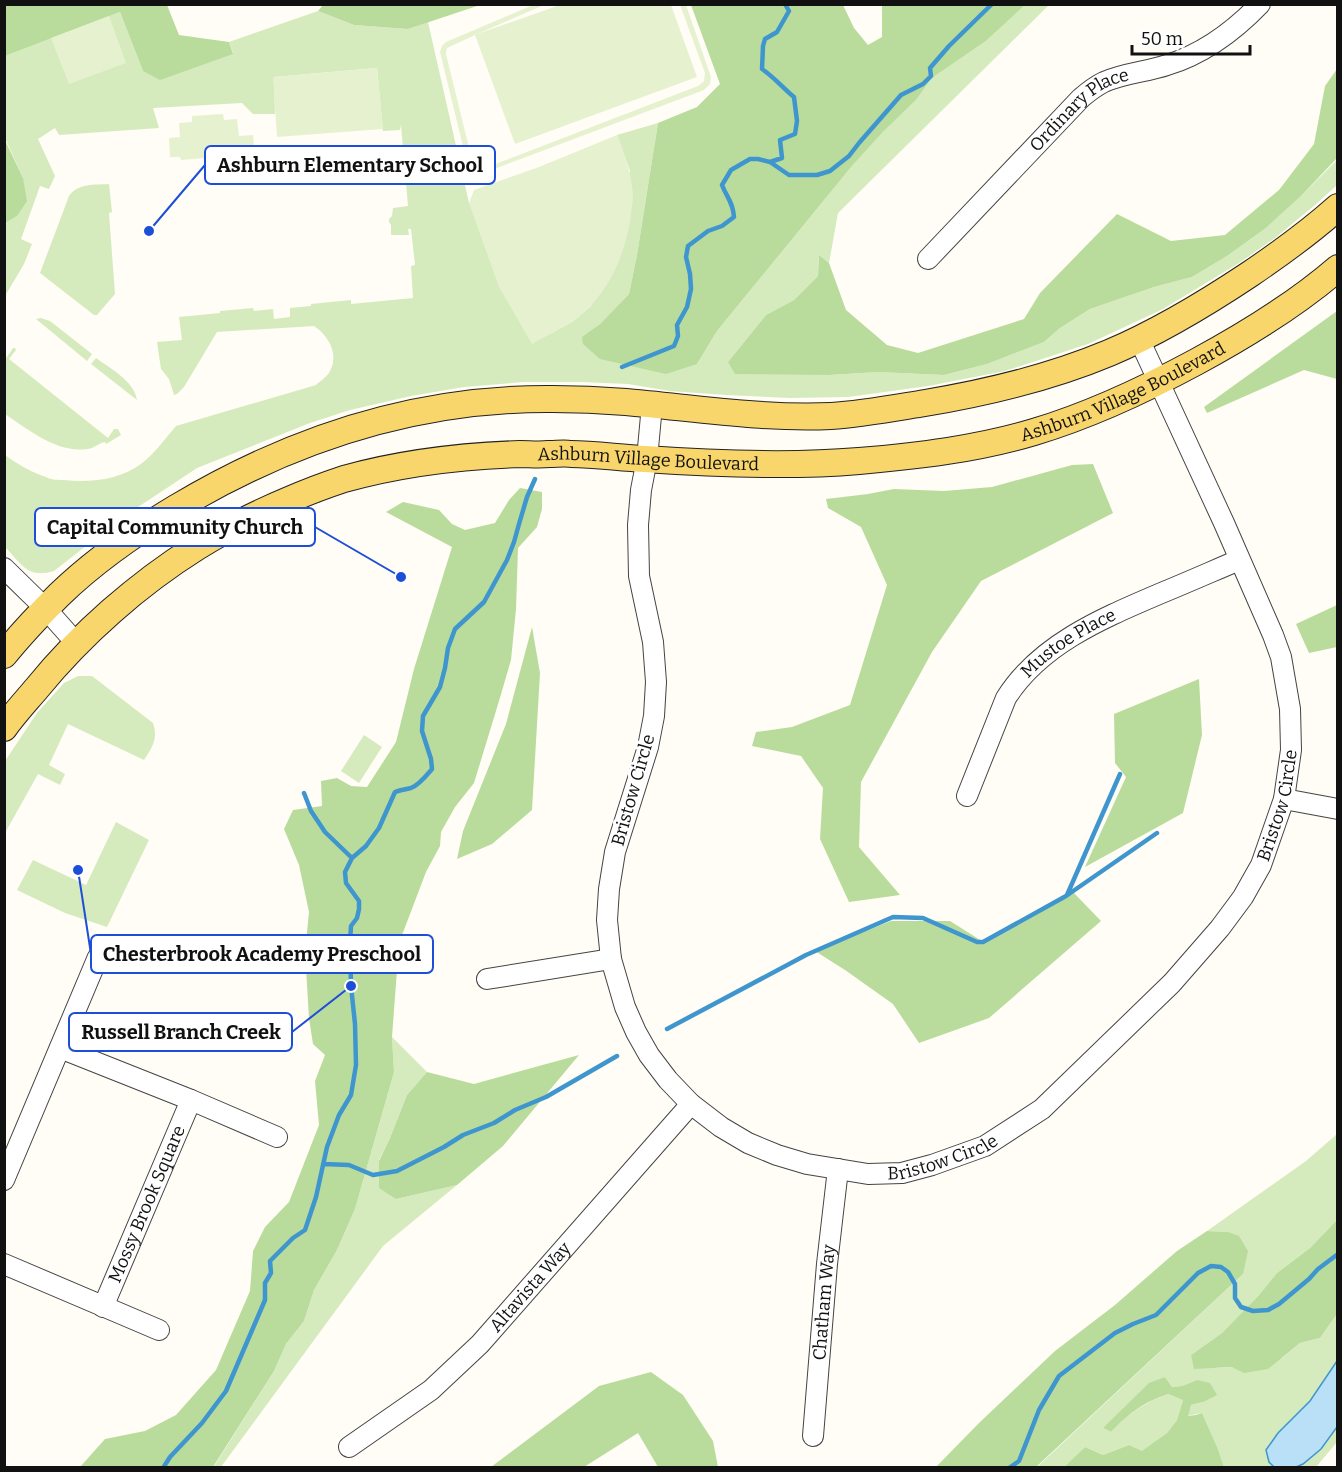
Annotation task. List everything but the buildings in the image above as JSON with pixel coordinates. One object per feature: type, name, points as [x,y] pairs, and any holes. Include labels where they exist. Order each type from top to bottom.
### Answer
[{"type":"main road","points":[[4,655],[61,593],[147,526],[205,491],[246,470],[329,435],[417,412],[483,402],[561,399],[614,401],[749,414],[833,416],[904,407],[956,397],[1065,369],[1139,339],[1192,311],[1232,286],[1290,246],[1338,207]]},
{"type":"main road","name":"Ashburn Village Boulevard","points":[[4,728],[59,661],[77,644],[132,595],[198,546],[267,510],[342,480],[437,460],[520,454],[569,453],[647,459],[823,464],[951,451],[1032,433],[1072,420],[1159,382],[1219,350],[1289,307],[1338,268]]},
{"type":"street","name":"Ordinary Place","points":[[928,260],[1074,106],[1092,90],[1119,76],[1167,65],[1201,51],[1232,30],[1260,4]]},
{"type":"street","name":"Bristow Circle","points":[[652,405],[638,525],[639,576],[653,642],[656,682],[654,716],[648,747],[615,852],[607,920],[611,959],[625,1007],[649,1055],[668,1080],[691,1104],[721,1127],[748,1143],[807,1164],[868,1174],[902,1173],[985,1146],[1042,1109],[1172,983],[1220,928],[1243,897],[1262,865],[1284,799],[1291,750],[1290,709],[1284,669],[1273,635],[1224,522],[1139,339]]},
{"type":"street","name":"Mustoe Place","points":[[967,796],[1006,698],[1029,669],[1052,649],[1100,621],[1239,560]]},
{"type":"street","points":[[4,568],[46,609],[77,644]]},
{"type":"street","points":[[1284,799],[1338,809]]},
{"type":"street","points":[[4,1180],[11,1147],[60,1048],[99,957]]},
{"type":"street","points":[[487,979],[611,959]]},
{"type":"street","points":[[60,1048],[277,1137]]},
{"type":"street","name":"Mossy Brook Square","points":[[104,1307],[191,1100]]},
{"type":"street","name":"Altavista Way","points":[[349,1447],[431,1390],[480,1344],[691,1104]]},
{"type":"street","name":"Chatham Way","points":[[813,1436],[827,1264],[838,1169]]},
{"type":"street","points":[[4,1264],[159,1330]]},
{"type":"green space","points":[[5,4],[167,5],[179,35],[229,42],[233,54],[160,80],[143,71],[120,12],[5,56]]},
{"type":"green space","points":[[323,5],[480,5],[408,29],[354,25],[318,11]]},
{"type":"green space","points":[[533,5],[544,5],[477,34],[560,5],[671,5],[697,77],[515,144],[475,35],[447,48],[446,54],[473,164],[478,168],[485,168],[698,86],[704,81],[705,73],[680,5],[686,5],[711,77],[710,84],[704,90],[481,174],[473,173],[468,167],[440,52],[442,46],[446,42]]},
{"type":"green space","points":[[691,5],[843,5],[854,28],[868,45],[882,37],[882,5],[1025,5],[986,41],[932,78],[916,100],[852,166],[717,331],[697,364],[666,374],[600,359],[583,344],[582,337],[600,324],[629,294],[658,123],[697,107],[720,84]]},
{"type":"green space","points":[[1025,5],[1049,5],[838,213],[829,263],[819,255],[818,276],[794,300],[766,315],[728,362],[829,375],[878,372],[944,375],[987,364],[1044,342],[1060,328],[1090,309],[1154,287],[1192,277],[1227,256],[1266,228],[1338,159],[1337,185],[1275,238],[1239,263],[1163,309],[1088,344],[1005,371],[928,386],[848,397],[790,398],[726,395],[670,391],[628,384],[582,382],[524,382],[464,387],[411,396],[350,410],[310,423],[197,468],[123,517],[54,571],[37,573],[31,571],[5,547],[5,455],[19,465],[52,479],[84,481],[114,477],[141,464],[176,426],[316,385],[327,375],[333,365],[331,346],[314,326],[217,332],[184,387],[174,395],[169,379],[161,369],[157,342],[182,340],[179,317],[253,308],[254,311],[273,309],[274,319],[290,317],[290,308],[311,306],[311,304],[351,300],[351,304],[413,298],[411,266],[415,265],[411,229],[408,229],[409,235],[391,235],[389,219],[393,208],[408,206],[401,125],[400,130],[383,131],[377,68],[274,77],[275,114],[253,114],[242,103],[153,108],[159,128],[59,135],[55,128],[38,139],[55,176],[49,189],[40,186],[21,239],[32,244],[24,264],[5,296],[4,223],[17,216],[23,178],[5,138],[5,56],[120,12],[143,71],[233,53],[229,42],[318,11],[354,25],[408,29],[428,22],[469,203],[532,343],[572,322],[591,306],[630,171],[617,135],[658,123],[629,294],[600,324],[582,338],[697,364],[717,331],[852,166],[916,100],[932,78],[986,41]]},
{"type":"green space","points":[[109,16],[126,63],[69,84],[51,38]]},
{"type":"green space","points":[[377,68],[383,129],[277,137],[273,77]]},
{"type":"green space","points":[[1337,69],[1337,158],[1266,228],[1227,256],[1192,277],[1154,287],[1090,309],[1060,328],[1044,342],[987,364],[944,375],[878,372],[829,375],[735,374],[728,362],[766,315],[794,300],[818,276],[819,255],[829,263],[846,310],[887,345],[918,353],[1024,319],[1040,293],[1117,214],[1171,241],[1225,235],[1279,190],[1314,144],[1325,86]]},
{"type":"green space","points":[[223,114],[224,120],[237,119],[239,136],[253,135],[255,157],[181,160],[180,157],[170,157],[169,138],[180,137],[179,123],[192,122],[192,116]]},
{"type":"green space","points":[[617,135],[628,165],[633,197],[628,231],[619,261],[605,288],[585,311],[568,324],[532,344],[499,287],[469,203],[474,190],[539,167]]},
{"type":"green space","points":[[4,138],[23,178],[27,201],[17,216],[5,223]]},
{"type":"green space","points":[[109,184],[115,294],[97,315],[94,315],[40,273],[69,196],[82,187]]},
{"type":"green space","points":[[1337,311],[1337,379],[1304,370],[1207,413],[1204,407]]},
{"type":"green space","points":[[36,319],[50,321],[92,354],[87,361]]},
{"type":"green space","points":[[13,348],[16,350],[9,359],[108,438],[114,429],[118,429],[121,435],[106,444],[103,442],[92,448],[68,448],[46,440],[5,414],[5,360]]},
{"type":"green space","points":[[96,358],[127,381],[137,400],[91,364]]},
{"type":"green space","points":[[1093,464],[1113,513],[981,581],[932,652],[861,782],[859,847],[900,895],[849,902],[820,839],[823,788],[801,756],[752,746],[756,732],[792,727],[850,705],[887,585],[861,527],[828,508],[826,499],[894,489],[944,491],[992,487],[1072,465]]},
{"type":"green space","points":[[520,488],[542,492],[542,509],[537,527],[518,548],[516,609],[511,660],[474,783],[455,807],[441,832],[440,846],[426,872],[399,943],[392,1037],[394,1072],[355,1209],[337,1250],[314,1290],[304,1321],[286,1344],[274,1371],[213,1467],[80,1467],[105,1439],[145,1431],[176,1415],[216,1370],[250,1291],[253,1251],[265,1227],[289,1202],[319,1125],[315,1081],[325,1055],[313,1044],[309,1018],[305,952],[309,912],[299,865],[284,829],[293,810],[322,806],[321,781],[337,778],[351,786],[367,787],[396,742],[414,669],[452,547],[386,512],[403,502],[439,510],[452,524],[465,530],[495,523],[509,500]]},
{"type":"green space","points":[[1337,605],[1337,647],[1309,653],[1296,624]]},
{"type":"green space","points":[[532,627],[540,673],[532,810],[492,844],[457,859],[463,831],[506,724]]},
{"type":"green space","points":[[78,676],[92,676],[153,723],[155,738],[152,746],[144,760],[68,724],[49,765],[65,774],[60,785],[38,774],[5,833],[5,761],[37,713],[64,683]]},
{"type":"green space","points":[[1199,679],[1202,735],[1183,813],[1085,867],[1126,777],[1115,763],[1114,714]]},
{"type":"green space","points":[[364,735],[382,747],[359,783],[341,771]]},
{"type":"green space","points":[[116,822],[149,840],[107,927],[65,913],[17,890],[33,860],[86,885]]},
{"type":"green space","points":[[1074,893],[1101,921],[989,1018],[919,1043],[893,1004],[815,951],[891,921],[950,921],[985,943]]},
{"type":"green space","points":[[392,1037],[427,1072],[407,1095],[379,1160],[396,1199],[457,1185],[383,1246],[221,1467],[213,1468],[274,1371],[286,1344],[304,1321],[314,1290],[337,1250],[355,1209],[394,1072]]},
{"type":"green space","points":[[579,1055],[503,1146],[457,1185],[396,1199],[379,1188],[379,1161],[407,1095],[427,1072],[474,1084]]},
{"type":"green space","points":[[1337,1134],[1337,1220],[1310,1248],[1277,1273],[1222,1333],[1191,1355],[1216,1368],[1282,1358],[1300,1343],[1320,1338],[1337,1314],[1337,1442],[1316,1467],[1224,1467],[1202,1413],[1187,1416],[1191,1405],[1203,1402],[1197,1380],[1172,1387],[1165,1377],[1103,1428],[1111,1432],[1137,1409],[1168,1394],[1183,1400],[1177,1420],[1167,1433],[1142,1452],[1129,1445],[1103,1455],[1085,1447],[1064,1467],[1036,1468],[1243,1274],[1228,1232],[1207,1231],[1306,1161]]},
{"type":"green space","points":[[1337,1220],[1337,1314],[1320,1338],[1300,1343],[1268,1369],[1244,1373],[1232,1367],[1194,1369],[1191,1355],[1222,1333],[1277,1273],[1310,1248]]},
{"type":"green space","points":[[1207,1231],[1228,1232],[1239,1236],[1248,1251],[1243,1274],[1036,1467],[936,1467],[1055,1351],[1115,1305],[1177,1251]]},
{"type":"green space","points":[[651,1372],[683,1395],[713,1441],[718,1467],[658,1467],[638,1433],[584,1467],[491,1467],[599,1386]]},
{"type":"green space","points":[[1165,1377],[1172,1387],[1197,1380],[1210,1383],[1217,1395],[1191,1405],[1188,1416],[1202,1413],[1224,1467],[1064,1467],[1085,1447],[1103,1455],[1129,1445],[1142,1451],[1167,1433],[1177,1420],[1183,1400],[1168,1394],[1137,1409],[1111,1432],[1103,1428],[1149,1383]]},
{"type":"water","points":[[1337,1361],[1337,1427],[1321,1449],[1303,1464],[1296,1467],[1274,1467],[1269,1462],[1266,1450],[1278,1433],[1310,1401]]},
{"type":"waterway","points":[[770,162],[782,158],[780,140],[795,134],[797,121],[794,97],[762,69],[765,39],[777,32],[789,11],[785,4]]},
{"type":"waterway","points":[[622,367],[674,346],[678,336],[677,325],[687,307],[691,289],[686,257],[688,246],[708,231],[722,226],[734,217],[722,185],[731,170],[750,159],[758,159],[770,162],[789,175],[817,175],[830,171],[849,156],[901,95],[923,84],[931,76],[930,68],[992,4]]},
{"type":"waterway","points":[[163,1468],[226,1391],[265,1300],[265,1283],[271,1273],[270,1261],[293,1238],[305,1230],[316,1197],[327,1147],[339,1115],[351,1095],[356,1065],[350,942],[351,926],[357,918],[359,901],[346,883],[345,872],[352,858],[366,846],[379,828],[395,792],[414,787],[432,769],[422,731],[423,716],[440,687],[448,648],[455,629],[484,602],[507,560],[535,479]]},
{"type":"waterway","points":[[1067,895],[1120,774]]},
{"type":"waterway","points":[[304,793],[311,811],[325,832],[352,858]]},
{"type":"waterway","points":[[667,1029],[806,955],[893,917],[923,918],[977,942],[983,942],[1066,896],[1157,833]]},
{"type":"waterway","points":[[323,1164],[349,1165],[373,1175],[397,1171],[463,1135],[494,1123],[515,1110],[546,1097],[617,1056]]},
{"type":"waterway","points":[[1009,1468],[1019,1461],[1039,1410],[1059,1376],[1115,1333],[1156,1315],[1198,1273],[1211,1266],[1221,1267],[1228,1272],[1235,1284],[1235,1298],[1241,1307],[1253,1311],[1268,1310],[1279,1304],[1338,1254]]},
{"type":"place","name":"Ashburn Elementary School","points":[[149,231]]},
{"type":"place","name":"Capital Community Church","points":[[401,577]]},
{"type":"place","name":"Chesterbrook Academy Preschool","points":[[78,870]]},
{"type":"place","name":"Russell Branch Creek","points":[[351,986]]}]
